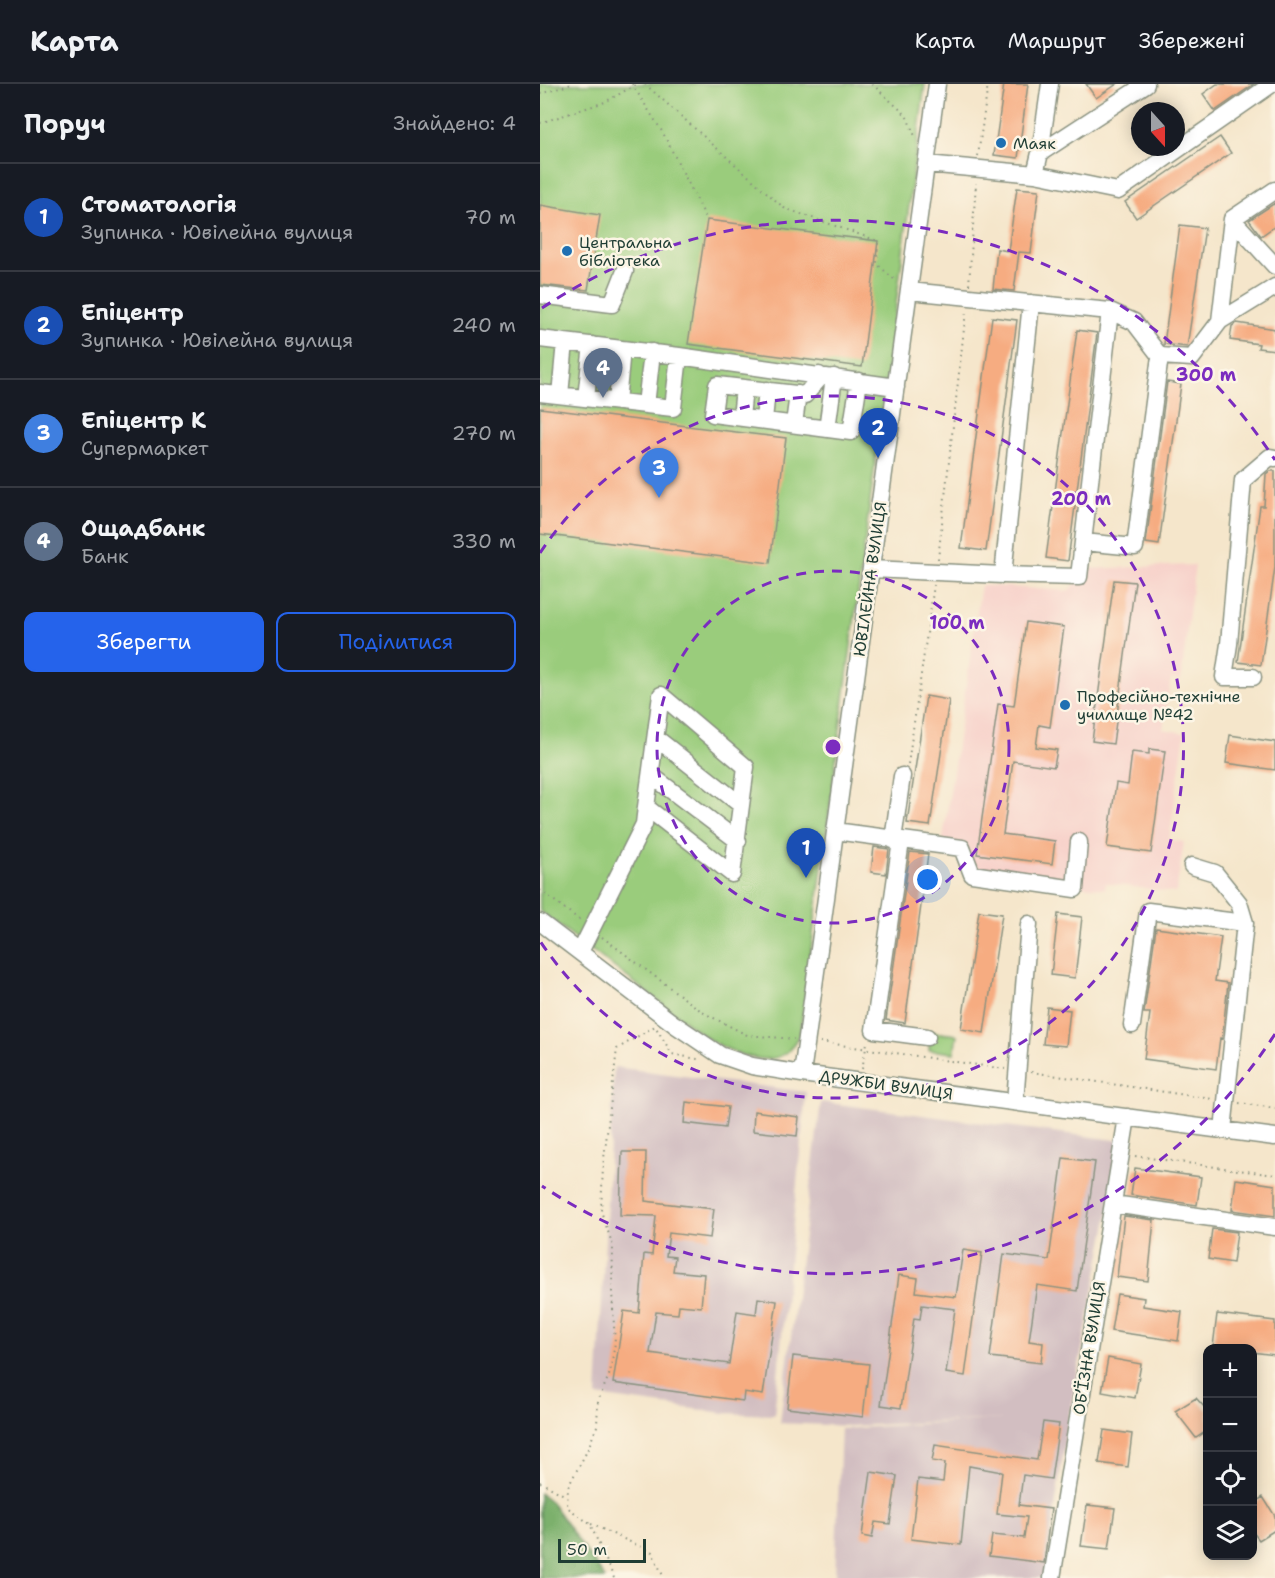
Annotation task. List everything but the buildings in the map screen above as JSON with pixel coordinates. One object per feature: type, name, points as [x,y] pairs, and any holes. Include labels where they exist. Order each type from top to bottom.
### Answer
[{"type":"street","name":"ЮВІЛЕЙНА ВУЛИЦЯ","points":[[802,1074],[937,84]]},
{"type":"street","points":[[1035,174],[1050,84]]},
{"type":"street","points":[[1040,153],[1146,84]]},
{"type":"street","points":[[926,164],[1035,174],[1118,191],[1272,84]]},
{"type":"street","points":[[1220,321],[1232,219],[1275,190]]},
{"type":"street","points":[[1232,219],[1275,266]]},
{"type":"street","points":[[540,295],[612,304],[625,270]]},
{"type":"street","points":[[1160,356],[1192,358],[1220,321],[1275,287]]},
{"type":"street","points":[[909,291],[1110,311],[1134,322],[1160,356],[1135,547],[1083,542]]},
{"type":"street","points":[[1003,575],[1030,303]]},
{"type":"street","points":[[871,569],[1079,577],[1110,311]]},
{"type":"street","points":[[540,339],[827,376],[858,387],[895,392]]},
{"type":"street","points":[[560,395],[565,342]]},
{"type":"street","points":[[586,398],[592,345]]},
{"type":"street","points":[[616,402],[622,349]]},
{"type":"street","points":[[646,405],[652,352]]},
{"type":"street","points":[[540,393],[673,408],[680,356]]},
{"type":"street","points":[[827,376],[819,379],[806,395],[717,385],[713,414],[851,432],[858,387]]},
{"type":"street","points":[[827,376],[827,429]]},
{"type":"street","points":[[741,418],[744,388]]},
{"type":"street","points":[[764,420],[767,390]]},
{"type":"street","points":[[794,424],[798,394]]},
{"type":"street","points":[[1253,677],[1224,677],[1229,644],[1243,480],[1270,457],[1275,458]]},
{"type":"street","points":[[580,952],[644,825],[646,807],[662,695],[746,767],[732,874],[646,807]]},
{"type":"street","points":[[656,738],[741,805]]},
{"type":"street","points":[[905,770],[874,1030],[927,1037]]},
{"type":"street","points":[[651,775],[738,841]]},
{"type":"street","points":[[835,831],[962,848],[972,874],[1075,889],[1079,842]]},
{"type":"street","points":[[1192,866],[1215,873],[1239,903],[1245,923],[1223,1130]]},
{"type":"street","points":[[1132,1025],[1148,911],[1245,923]]},
{"type":"street","name":"ДРУЖБИ ВУЛИЦЯ","points":[[540,922],[674,1024],[720,1055],[752,1066],[1275,1137]]},
{"type":"street","points":[[1015,1102],[1029,924]]},
{"type":"street","name":"ОБ’ЇЗНА ВУЛИЦЯ","points":[[1052,1578],[1127,1117]]},
{"type":"street","points":[[1113,1204],[1275,1227]]},
{"type":"path","points":[[540,94],[573,84]]},
{"type":"path","points":[[645,84],[784,208],[878,241],[877,264],[909,291]]},
{"type":"path","points":[[872,84],[906,115],[926,164]]},
{"type":"path","points":[[905,770],[936,572],[968,297],[977,169],[988,84]]},
{"type":"path","points":[[540,123],[605,102],[634,85],[663,133],[707,220]]},
{"type":"path","points":[[540,890],[704,1013],[747,1035],[866,1048],[1275,1108]]},
{"type":"path","points":[[664,1578],[652,1552],[590,1524],[567,1507],[567,1497],[568,1486],[587,1451],[597,1426],[598,1401],[610,1373],[615,1343],[612,1291],[613,1246],[601,1211],[603,1167],[617,1049],[655,1026],[672,1054],[710,1062]]},
{"type":"path","points":[[859,1082],[866,1048]]},
{"type":"path","points":[[1120,1154],[1275,1174]]},
{"type":"path","points":[[540,1482],[567,1497]]},
{"type":"path","points":[[590,1524],[614,1578]]},
{"type":"shaded area","name":"Професійно-технічне училище №42","points":[[1195,565],[1181,680],[1171,679],[1163,729],[1185,733],[1169,840],[1184,842],[1176,893],[1106,883],[1105,889],[989,874],[957,853],[941,852],[981,585],[1068,591],[1075,585],[1083,569]]},
{"type":"shaded area","points":[[614,1067],[806,1092],[774,1415],[724,1413],[597,1396]]},
{"type":"shaded area","points":[[821,1102],[1123,1141],[1069,1416],[1044,1578],[835,1578],[841,1429],[1003,1419],[850,1426],[780,1423]]},
{"type":"green space","points":[[540,84],[925,84],[800,1033],[788,1051],[777,1057],[768,1059],[747,1056],[710,1040],[540,911]]},
{"type":"green space","points":[[931,1032],[957,1035],[954,1053],[929,1050]]},
{"type":"green space","points":[[540,1493],[551,1502],[605,1578],[540,1578]]},
{"type":"place","name":"Маяк","points":[[1001,143]]},
{"type":"place","name":"Центральна бібліотека","points":[[567,251]]},
{"type":"place","name":"Ощадбанк","points":[[603,398]]},
{"type":"place","name":"Епіцентр","points":[[878,458]]},
{"type":"place","name":"Епіцентр К","points":[[659,498]]},
{"type":"place","name":"Професійно-технічне училище №42","points":[[1065,705]]},
{"type":"place","name":"Стоматологія","points":[[806,878]]}]
